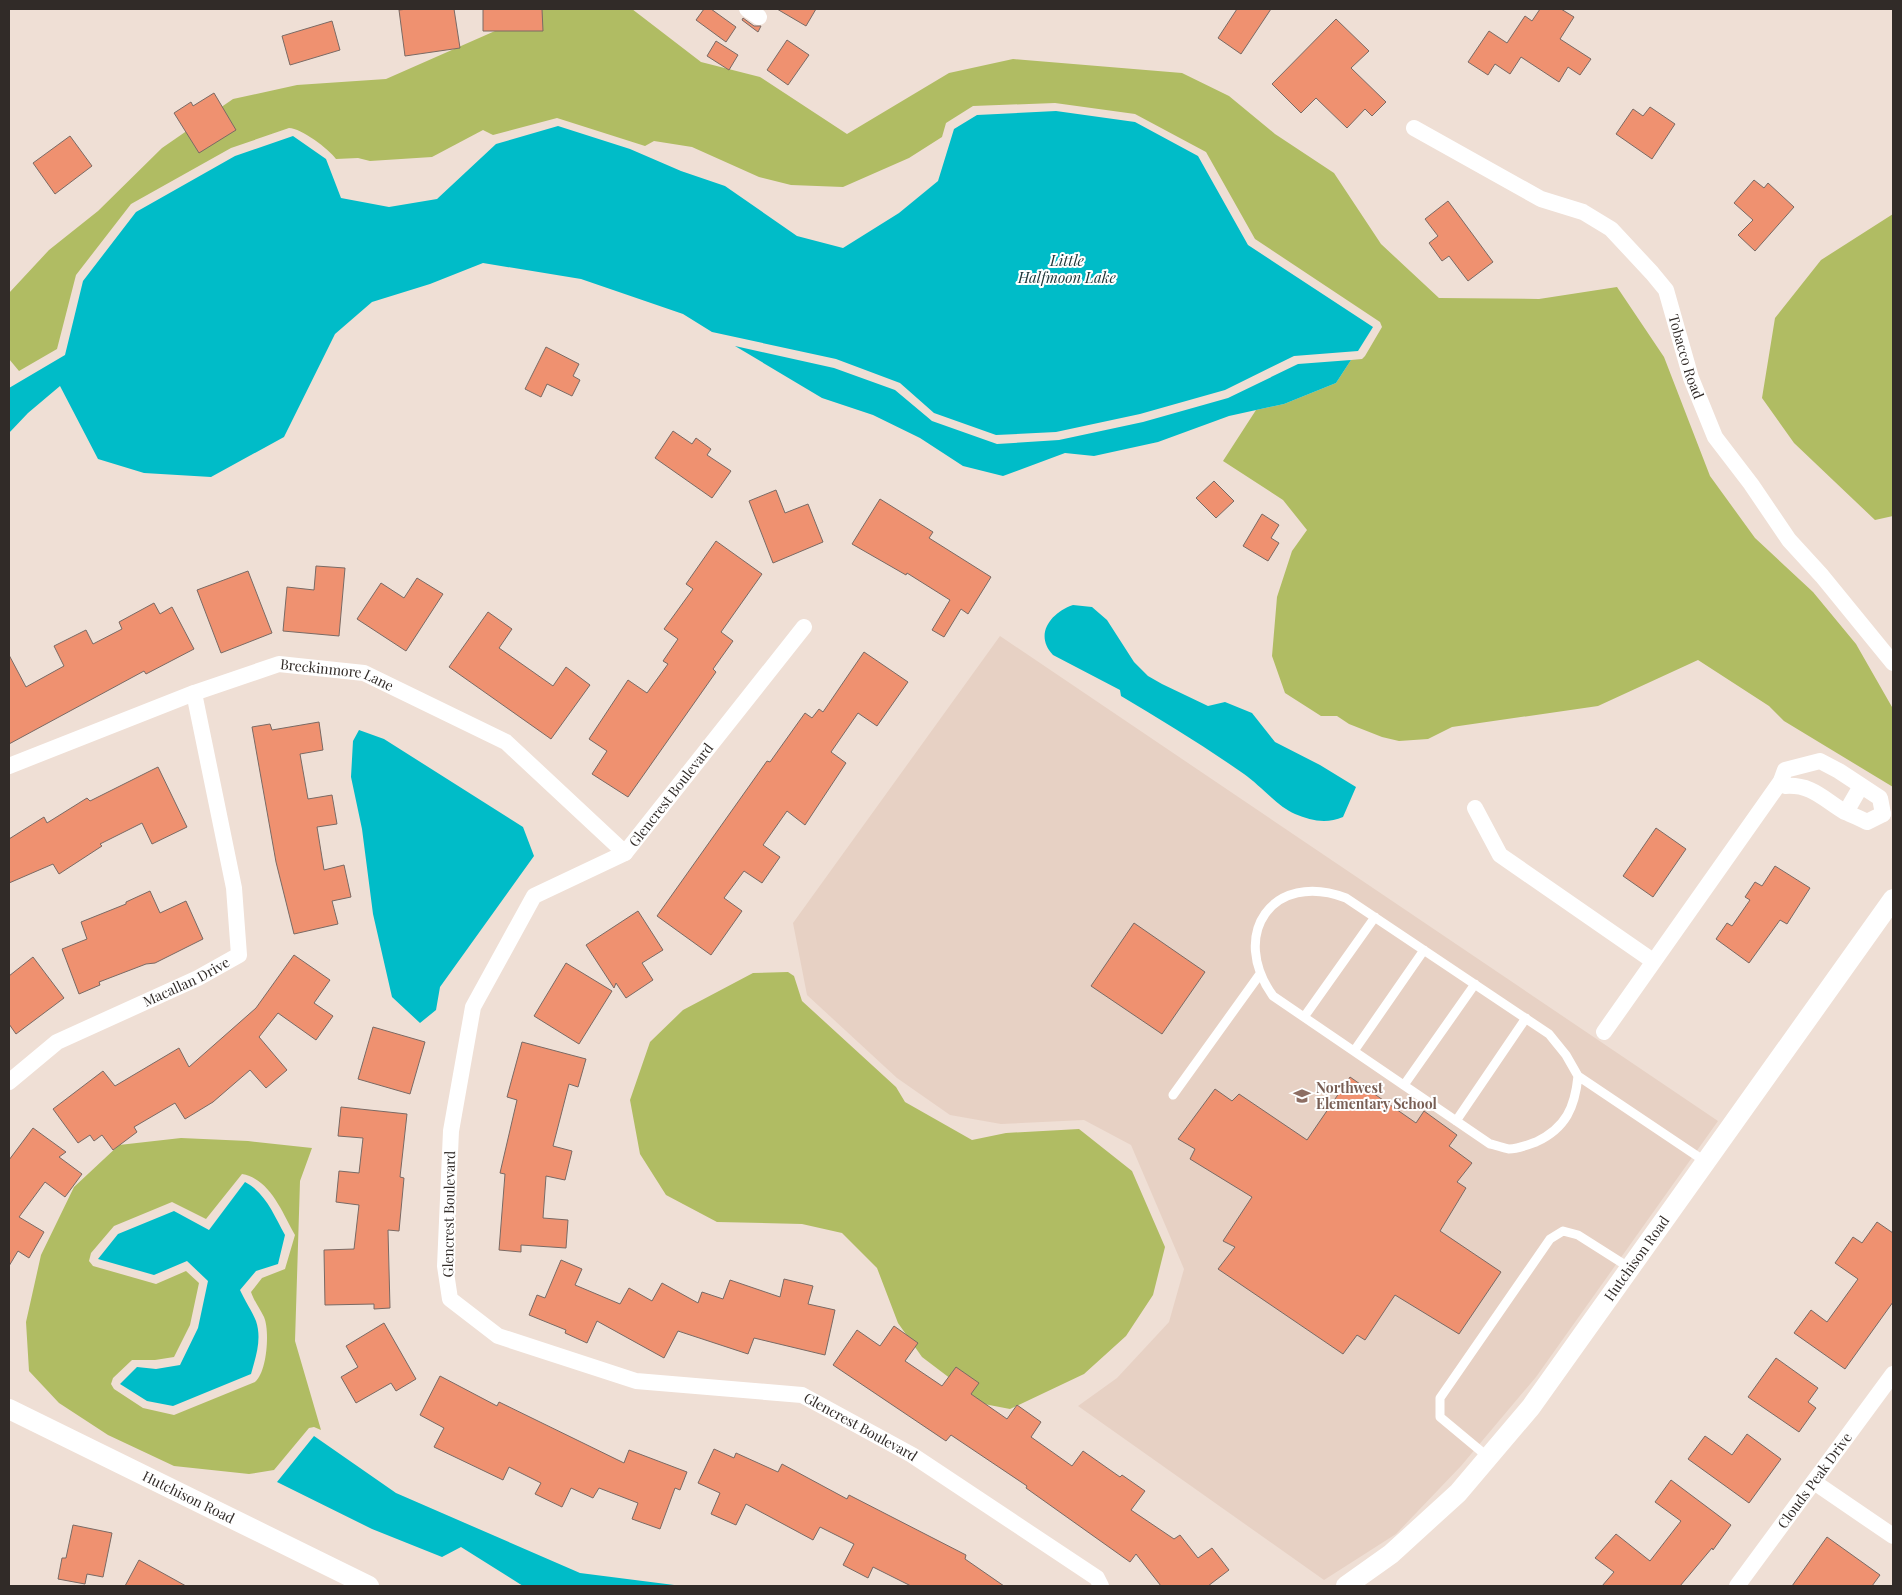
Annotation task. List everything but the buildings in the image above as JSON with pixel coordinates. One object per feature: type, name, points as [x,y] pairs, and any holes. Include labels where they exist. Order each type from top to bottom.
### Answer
[{"type":"street","name":"Tobacco Road","points":[[1414,128],[1541,198],[1583,212],[1610,229],[1652,273],[1666,290],[1691,378],[1714,436],[1751,484],[1789,540],[1822,576],[1893,663]]},
{"type":"street","name":"Glencrest Boulevard","points":[[804,627],[625,853],[534,896],[473,1007],[451,1130],[445,1266],[450,1299],[498,1336],[636,1381],[802,1395],[912,1455],[1097,1578],[1101,1586]]},
{"type":"street","name":"Breckinmore Lane","points":[[9,766],[194,693],[279,664],[364,672],[506,742],[625,853]]},
{"type":"street","name":"Macallan Drive","points":[[9,1082],[57,1042],[198,978],[239,955],[234,888],[194,693]]},
{"type":"street","points":[[1604,1032],[1781,781],[1785,770],[1820,762],[1839,771],[1880,798],[1888,816],[1867,822],[1846,812],[1812,790],[1799,785],[1785,786],[1781,781]]},
{"type":"street","points":[[1846,812],[1861,786]]},
{"type":"street","points":[[1475,808],[1500,855],[1653,961]]},
{"type":"street","name":"Hutchison Road","points":[[1346,1586],[1391,1554],[1458,1493],[1531,1407],[1893,899]]},
{"type":"street","name":"Clouds Peak Drive","points":[[1737,1586],[1893,1374]]},
{"type":"street","name":"Hutchison Road","points":[[9,1409],[369,1586]]},
{"type":"street","points":[[1814,1482],[1893,1536]]},
{"type":"lane","points":[[1578,1076],[1576,1097],[1567,1116],[1550,1135],[1526,1146],[1509,1149],[1490,1144],[1273,996],[1263,982],[1257,964],[1255,940],[1262,919],[1272,905],[1288,894],[1307,890],[1328,891],[1346,898],[1549,1034],[1566,1054],[1578,1076],[1706,1162]]},
{"type":"lane","points":[[1304,1017],[1375,917]]},
{"type":"lane","points":[[1354,1051],[1424,950]]},
{"type":"lane","points":[[1173,1095],[1260,974]]},
{"type":"lane","points":[[1404,1085],[1475,984]]},
{"type":"lane","points":[[1456,1121],[1526,1018]]},
{"type":"lane","points":[[1488,1457],[1440,1417],[1440,1398],[1550,1239],[1563,1231],[1578,1235],[1630,1269]]},
{"type":"shaded area","name":"Northwest Elementary School","points":[[1000,636],[1718,1121],[1536,1377],[1461,1466],[1396,1534],[1324,1580],[1078,1406],[1117,1378],[1169,1322],[1184,1269],[1131,1145],[1084,1120],[1001,1124],[950,1115],[897,1078],[807,995],[793,923]]},
{"type":"green space","points":[[520,9],[632,9],[701,62],[760,77],[847,134],[949,73],[1013,59],[1182,73],[1229,96],[1275,134],[1334,173],[1381,244],[1439,298],[1539,299],[1617,287],[1664,357],[1710,476],[1755,538],[1813,592],[1856,644],[1892,707],[1893,787],[1784,721],[1769,706],[1698,660],[1598,706],[1452,727],[1428,739],[1399,741],[1382,737],[1349,724],[1337,716],[1321,716],[1285,693],[1272,656],[1277,597],[1292,551],[1307,530],[1283,500],[1223,461],[1256,410],[1284,404],[1336,383],[1351,360],[1362,359],[1365,356],[1382,327],[1380,322],[1255,239],[1206,152],[1135,114],[1055,103],[973,106],[946,123],[942,137],[909,158],[843,187],[791,185],[759,177],[692,147],[654,141],[645,146],[557,118],[493,135],[483,130],[432,157],[370,161],[358,158],[336,159],[314,140],[300,131],[289,128],[231,148],[131,204],[76,275],[57,349],[19,371],[9,359],[9,293],[49,250],[98,211],[162,148],[233,99],[297,85],[386,79],[495,31]]},
{"type":"green space","points":[[1893,214],[1893,516],[1875,520],[1794,443],[1762,398],[1775,318],[1821,260]]},
{"type":"green space","points":[[788,972],[794,976],[802,1001],[896,1087],[905,1102],[972,1140],[1006,1133],[1079,1129],[1132,1171],[1165,1247],[1153,1295],[1126,1336],[1084,1374],[1010,1409],[984,1404],[922,1357],[898,1323],[877,1268],[842,1233],[802,1224],[717,1222],[666,1195],[640,1154],[630,1100],[650,1042],[683,1010],[753,973]]},
{"type":"green space","points":[[181,1138],[248,1141],[312,1148],[300,1181],[295,1341],[321,1430],[314,1427],[309,1428],[274,1470],[249,1474],[174,1466],[108,1435],[59,1403],[29,1371],[26,1322],[41,1255],[74,1187],[119,1145]],"holes":[[[242,1174],[252,1177],[268,1189],[295,1235],[285,1269],[262,1278],[251,1292],[264,1317],[267,1332],[265,1361],[259,1377],[255,1382],[174,1415],[143,1408],[114,1389],[111,1384],[113,1378],[132,1360],[155,1360],[174,1357],[190,1325],[199,1283],[186,1271],[156,1284],[93,1266],[89,1261],[91,1253],[114,1226],[172,1202],[206,1219]]]},
{"type":"water","name":"Little Halfmoon Lake","points":[[1056,111],[1135,122],[1198,156],[1248,245],[1373,327],[1358,351],[1294,356],[1225,390],[1140,414],[1056,432],[996,435],[934,413],[900,383],[836,359],[712,332],[683,314],[581,279],[483,263],[430,284],[372,302],[335,334],[284,437],[211,477],[144,473],[98,459],[60,386],[28,413],[9,433],[9,388],[65,355],[83,281],[136,212],[235,156],[293,136],[326,159],[341,198],[389,207],[437,199],[496,144],[558,126],[630,149],[681,171],[725,186],[797,236],[843,248],[899,213],[938,181],[954,129],[977,115]]},
{"type":"water","points":[[735,346],[834,368],[895,390],[932,421],[997,444],[1059,440],[1143,422],[1228,398],[1298,364],[1351,360],[1336,383],[1284,404],[1229,416],[1158,442],[1094,456],[1065,453],[1003,476],[963,466],[920,438],[873,415],[822,398]]},
{"type":"water","points":[[1073,605],[1092,607],[1107,620],[1134,662],[1148,676],[1208,706],[1225,702],[1252,713],[1275,742],[1320,765],[1356,787],[1343,817],[1319,821],[1289,811],[1229,764],[1121,696],[1120,690],[1053,655],[1047,647],[1045,640],[1047,626],[1058,613]]},
{"type":"water","points":[[359,730],[384,739],[523,827],[534,856],[440,987],[436,1010],[420,1023],[392,997],[373,914],[362,829],[351,777],[353,741]]},
{"type":"water","points":[[245,1182],[264,1198],[285,1235],[278,1264],[256,1271],[240,1290],[255,1318],[258,1328],[258,1348],[251,1374],[173,1406],[147,1401],[120,1384],[137,1367],[156,1369],[180,1365],[198,1328],[208,1281],[187,1261],[154,1275],[98,1259],[118,1234],[174,1211],[209,1230]]},
{"type":"water","points":[[314,1436],[396,1493],[580,1573],[682,1586],[523,1586],[461,1547],[442,1557],[372,1529],[277,1482]]},
{"type":"place","name":"Northwest Elementary School","points":[[1302,1096]]}]
